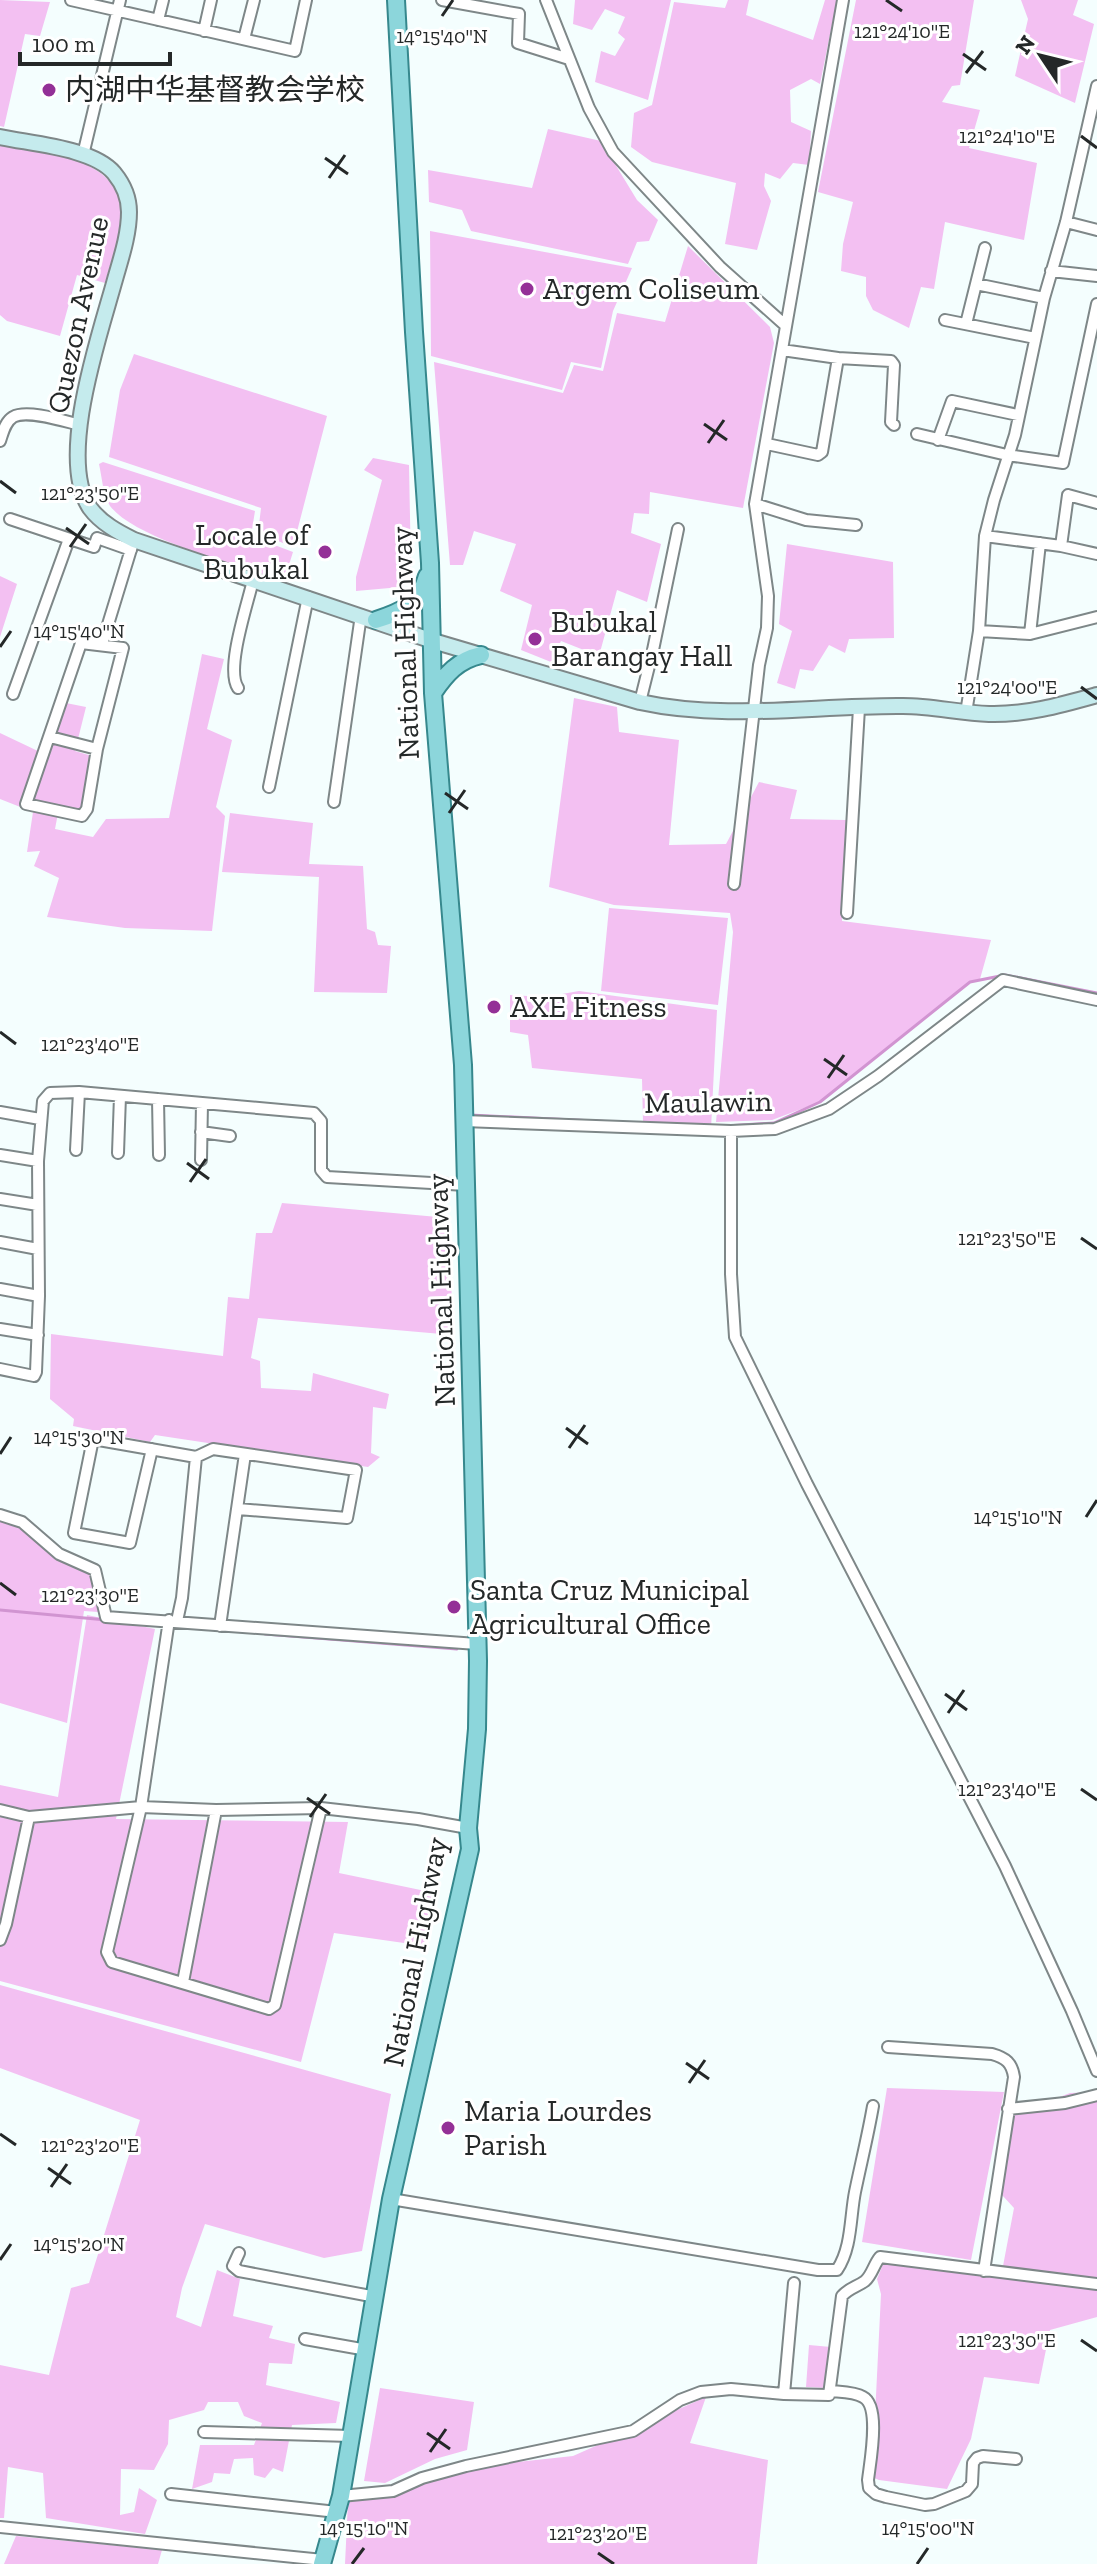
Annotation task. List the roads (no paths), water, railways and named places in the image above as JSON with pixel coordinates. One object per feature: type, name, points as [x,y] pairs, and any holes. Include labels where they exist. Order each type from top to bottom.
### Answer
[{"type":"main road","name":"National Highway","points":[[322,2562],[339,2504],[391,2199],[470,1849],[468,1828],[477,1729],[466,1185],[459,1014],[433,693],[430,563],[396,0]]},
{"type":"main road","name":"Quezon Avenue","points":[[0,137],[83,155],[106,165],[123,187],[129,214],[120,262],[87,382],[80,425],[78,470],[85,497],[103,521],[132,545],[308,597],[433,641],[640,702],[691,711],[903,706],[966,713],[1028,712],[1097,695]]},
{"type":"main road","points":[[368,618],[395,614],[416,600],[424,588],[430,563]]},
{"type":"main road","points":[[433,693],[453,668],[481,655]]},
{"type":"street","points":[[71,0],[119,5],[158,20],[295,51],[306,0]]},
{"type":"street","points":[[158,20],[163,0]]},
{"type":"street","points":[[204,31],[211,0]]},
{"type":"street","points":[[244,39],[254,0]]},
{"type":"street","points":[[442,0],[519,14],[518,43],[569,59]]},
{"type":"street","points":[[546,0],[589,108],[613,152],[720,267],[785,325]]},
{"type":"street","points":[[734,884],[767,628],[768,596],[755,504],[843,0]]},
{"type":"street","points":[[83,155],[119,5]]},
{"type":"street","points":[[966,713],[979,631],[985,536],[1015,435],[1044,298],[1066,222],[1097,86]]},
{"type":"street","points":[[1066,222],[1097,230]]},
{"type":"street","points":[[966,324],[985,248]]},
{"type":"street","points":[[1051,271],[1097,276]]},
{"type":"street","points":[[976,284],[1044,298]]},
{"type":"street","points":[[917,434],[1007,455],[1063,463],[1097,304]]},
{"type":"street","points":[[945,320],[1035,338]]},
{"type":"street","points":[[782,350],[891,361],[894,365],[891,422],[894,425]]},
{"type":"street","points":[[767,444],[818,455],[822,452],[838,358]]},
{"type":"street","points":[[938,440],[952,401],[1018,415]]},
{"type":"street","points":[[0,441],[5,427],[14,417],[23,414],[80,425]]},
{"type":"street","points":[[1061,546],[1068,495],[1097,503]]},
{"type":"street","points":[[755,504],[806,520],[856,525]]},
{"type":"street","points":[[10,519],[94,547],[97,538],[132,545],[102,644]]},
{"type":"street","points":[[640,702],[678,529]]},
{"type":"street","points":[[985,536],[1097,554]]},
{"type":"street","points":[[13,694],[69,539]]},
{"type":"street","points":[[1030,634],[1040,543]]},
{"type":"street","points":[[238,688],[234,681],[234,664],[253,580]]},
{"type":"street","points":[[269,787],[308,597]]},
{"type":"street","points":[[979,631],[1030,634],[1097,617]]},
{"type":"street","points":[[334,802],[368,618]]},
{"type":"street","points":[[81,643],[123,648],[97,749],[87,809],[82,816],[26,804],[50,737],[81,643]]},
{"type":"street","points":[[847,913],[859,708]]},
{"type":"street","points":[[50,737],[97,749]]},
{"type":"street","name":"Maulawin","points":[[464,1121],[731,1131],[775,1129],[829,1109],[878,1076],[1003,980],[1097,1000]]},
{"type":"street","points":[[76,1150],[79,1092]]},
{"type":"street","points":[[0,1369],[36,1374],[40,1119],[45,1096],[50,1093],[79,1092],[314,1113],[321,1121],[321,1170],[327,1177],[466,1185]]},
{"type":"street","points":[[118,1153],[120,1096]]},
{"type":"street","points":[[158,1099],[159,1155]]},
{"type":"street","points":[[201,1160],[202,1103]]},
{"type":"street","points":[[0,1112],[40,1119]]},
{"type":"street","points":[[731,1131],[731,1274],[735,1337],[807,1484],[1005,1866],[1097,2071]]},
{"type":"street","points":[[201,1132],[230,1136]]},
{"type":"street","points":[[0,1155],[38,1161]]},
{"type":"street","points":[[0,1199],[38,1205]]},
{"type":"street","points":[[0,1242],[38,1249]]},
{"type":"street","points":[[0,1289],[39,1296]]},
{"type":"street","points":[[0,1329],[38,1335]]},
{"type":"street","points":[[152,1449],[130,1543],[74,1533],[93,1439],[152,1449],[196,1457],[213,1449],[356,1470],[347,1518],[238,1509]]},
{"type":"street","points":[[220,1626],[245,1454]]},
{"type":"street","points":[[196,1457],[182,1598],[173,1620],[141,1807],[107,1952],[112,1962],[269,2009],[275,2005],[321,1808]]},
{"type":"street","points":[[0,1515],[22,1522],[59,1554],[95,1570],[106,1617],[477,1644]]},
{"type":"street","points":[[0,1810],[29,1817],[141,1807],[216,1810],[321,1808],[468,1828]]},
{"type":"street","points":[[183,1982],[216,1810]]},
{"type":"street","points":[[0,1940],[29,1817]]},
{"type":"street","points":[[888,2047],[992,2054],[1004,2057],[1012,2066],[1014,2077],[984,2271]]},
{"type":"street","points":[[1008,2109],[1065,2103],[1097,2095]]},
{"type":"street","points":[[391,2199],[818,2270],[837,2270],[847,2244],[873,2106]]},
{"type":"street","points":[[239,2253],[233,2266],[239,2271],[376,2297]]},
{"type":"street","points":[[171,2494],[339,2504],[393,2491],[422,2478],[466,2466],[633,2431],[680,2400],[701,2392],[731,2389],[829,2395],[842,2296],[845,2291],[866,2280],[877,2260],[885,2257],[1097,2284]]},
{"type":"street","points":[[784,2394],[794,2283]]},
{"type":"street","points":[[305,2339],[367,2350]]},
{"type":"street","points":[[831,2391],[861,2395],[871,2405],[873,2423],[868,2480],[869,2488],[876,2494],[925,2505],[934,2504],[966,2491],[972,2484],[973,2463],[977,2458],[1016,2459]]},
{"type":"street","points":[[204,2432],[351,2436]]},
{"type":"street","points":[[0,2527],[322,2562]]},
{"type":"waterway","points":[[726,1126],[774,1123],[820,1102],[970,982],[1005,975],[1097,993]]},
{"type":"waterway","points":[[470,1115],[615,1122]]},
{"type":"waterway","points":[[0,1610],[106,1620]]},
{"type":"waterway","points":[[265,1634],[457,1649]]},
{"type":"place","name":"内湖中华基督教会学校","points":[[49,90]]},
{"type":"place","name":"Argem Coliseum","points":[[527,289]]},
{"type":"place","name":"Locale of Bubukal","points":[[325,552]]},
{"type":"place","name":"Bubukal Barangay Hall","points":[[535,639]]},
{"type":"place","name":"AXE Fitness","points":[[494,1007]]},
{"type":"place","name":"Santa Cruz Municipal Agricultural Office","points":[[454,1607]]},
{"type":"place","name":"Maria Lourdes Parish","points":[[448,2128]]}]
